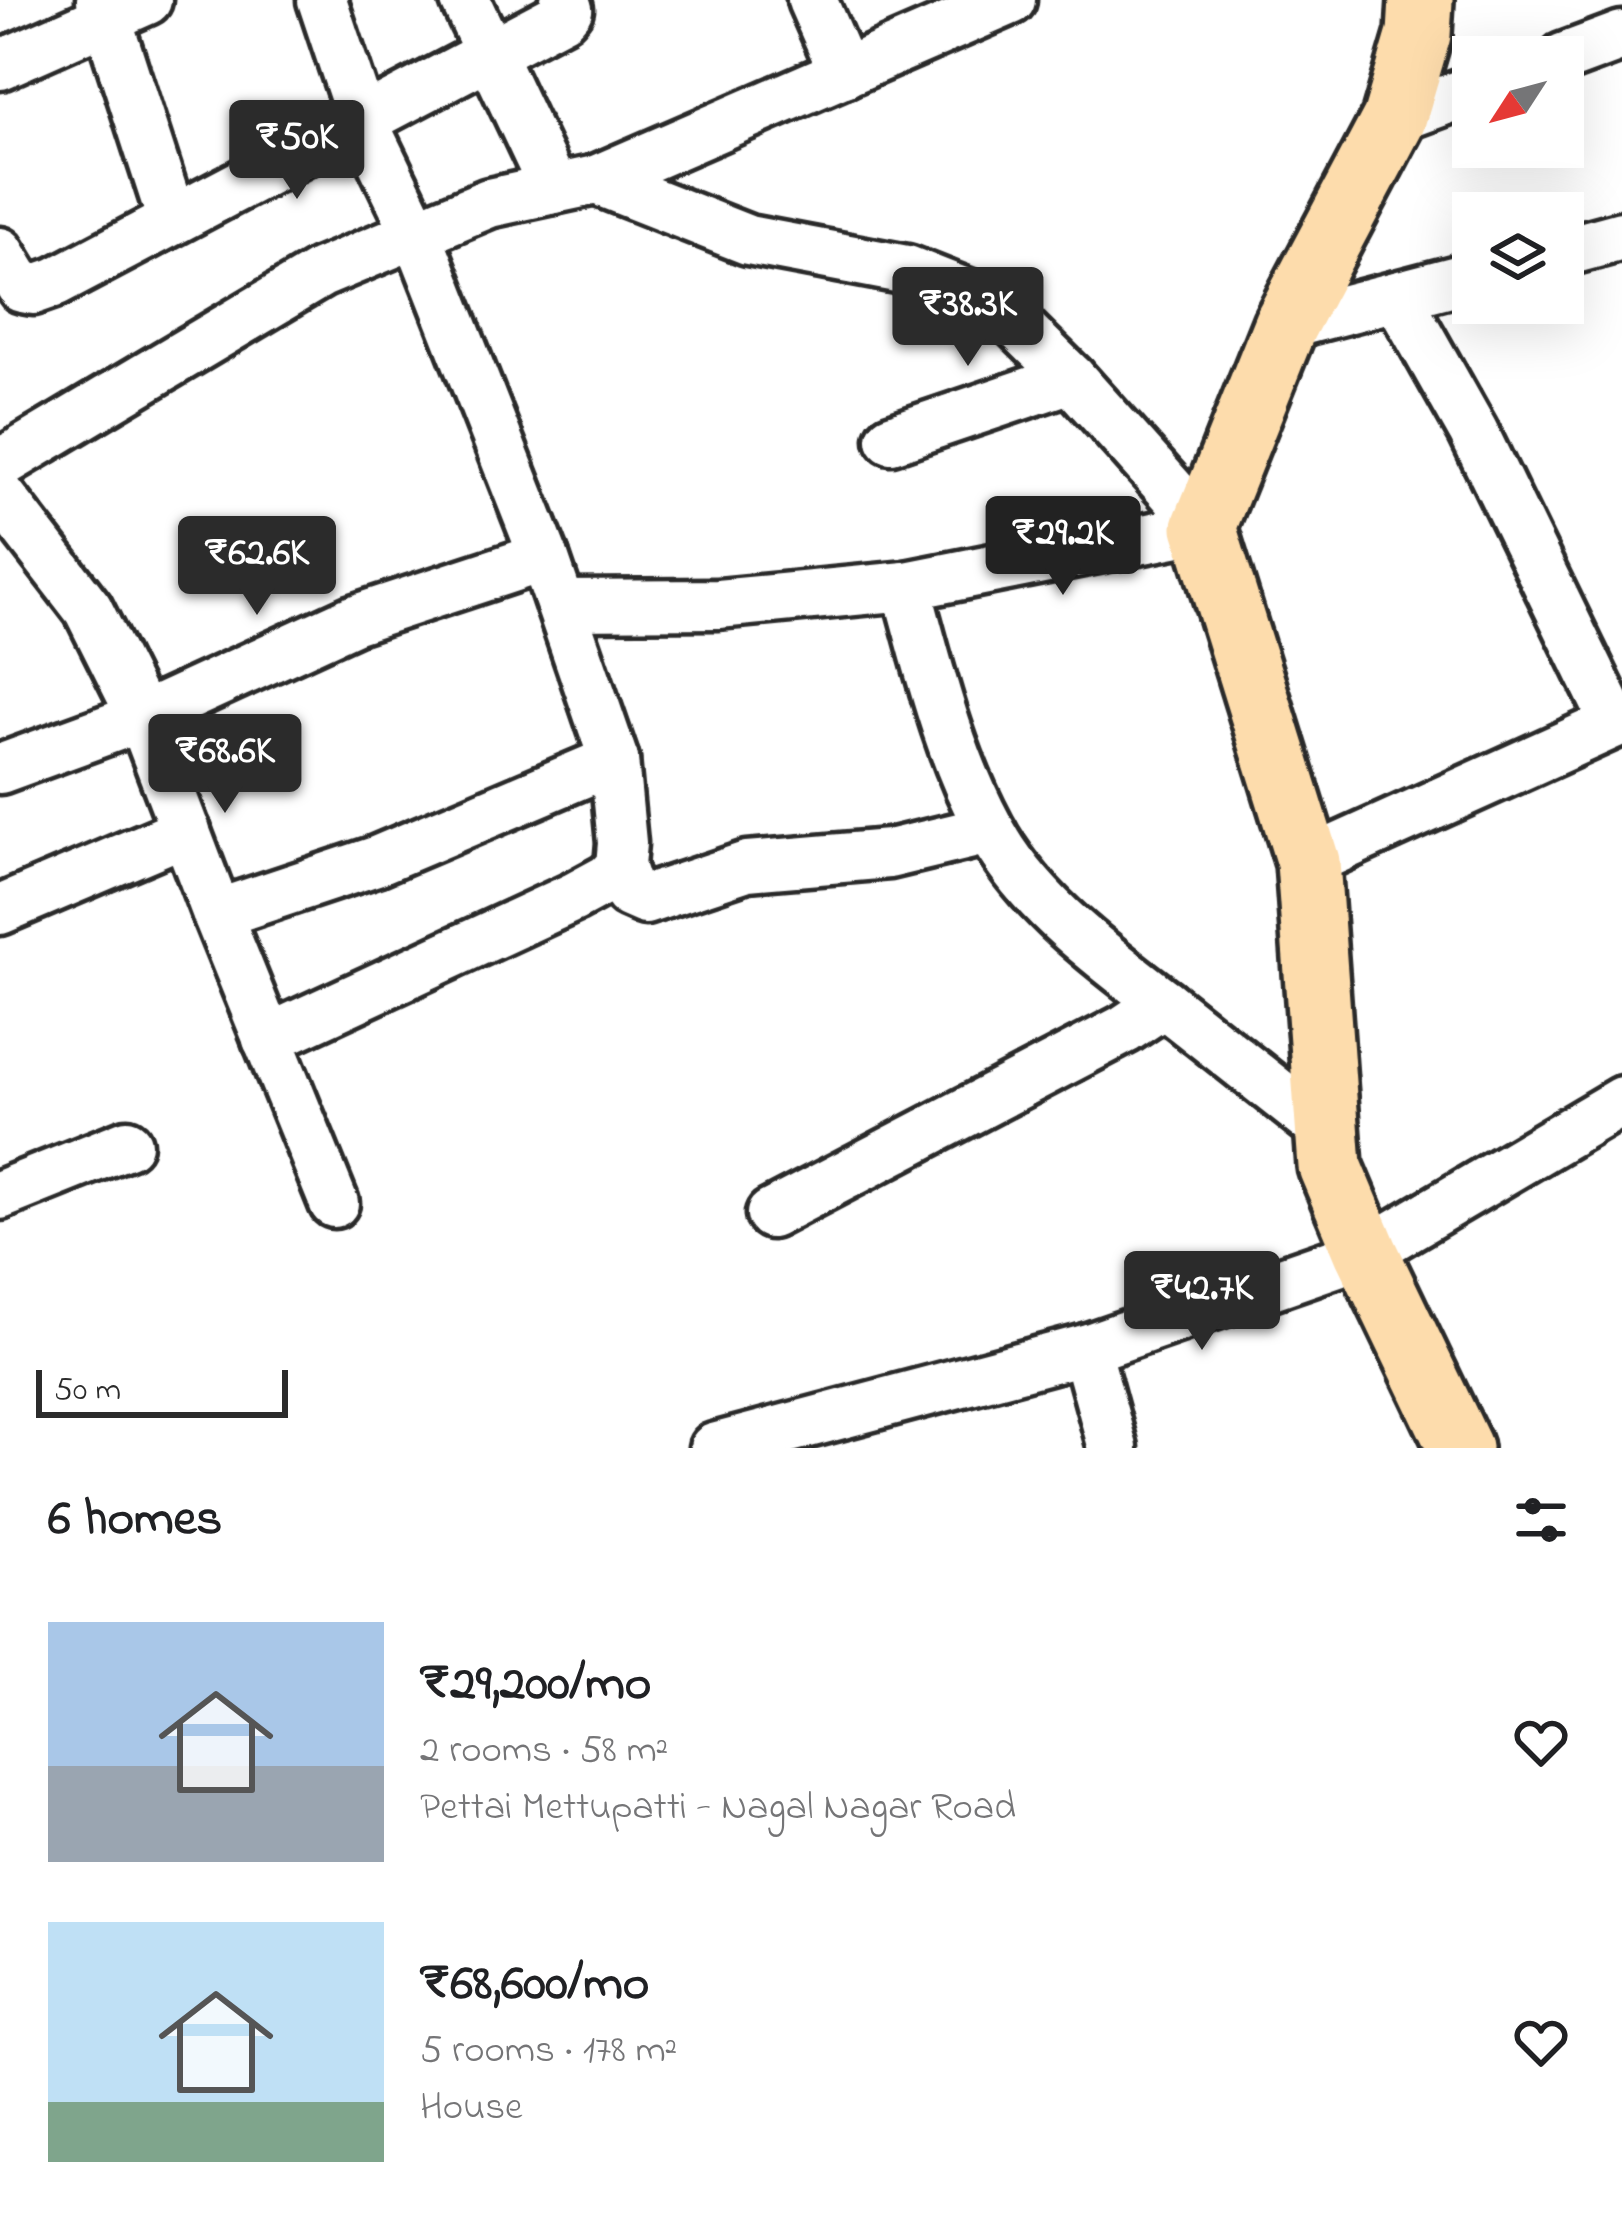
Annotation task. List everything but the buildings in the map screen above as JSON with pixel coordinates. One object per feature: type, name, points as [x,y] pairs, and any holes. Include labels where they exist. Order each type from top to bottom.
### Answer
[{"type":"main road","points":[[1421,0],[1420,34],[1394,119],[1285,325],[1204,527],[1308,862],[1330,1166],[1460,1448]]},
{"type":"street","points":[[322,0],[362,120],[417,234],[562,605],[614,760],[620,866],[629,893],[645,900],[747,866],[890,854],[989,830]]},
{"type":"street","points":[[465,0],[575,184],[748,240],[907,270],[998,306],[1071,378],[1204,527]]},
{"type":"street","points":[[0,252],[22,288],[33,290],[56,282],[563,15],[568,9],[565,0]]},
{"type":"street","points":[[812,0],[844,73]]},
{"type":"street","points":[[0,464],[321,273],[489,203],[575,184],[844,73],[922,18],[1011,0]]},
{"type":"street","points":[[0,65],[118,6],[172,220]]},
{"type":"street","points":[[1584,50],[1622,36]]},
{"type":"street","points":[[1394,119],[1452,98]]},
{"type":"street","points":[[1584,246],[1622,236]]},
{"type":"street","points":[[1285,325],[1452,281]]},
{"type":"street","points":[[1308,862],[1619,722],[1473,431],[1396,296]]},
{"type":"street","points":[[891,439],[1071,378]]},
{"type":"street","points":[[0,495],[88,609],[142,717],[334,1203]]},
{"type":"street","points":[[562,605],[718,604],[906,586],[1204,527]]},
{"type":"street","points":[[0,769],[142,717],[353,620],[544,557]]},
{"type":"street","points":[[906,586],[949,741],[989,830],[1047,906],[1328,1132]]},
{"type":"street","points":[[217,914],[376,861],[614,760]]},
{"type":"street","points":[[0,910],[186,832]]},
{"type":"street","points":[[267,1040],[574,897],[609,878],[620,866]]},
{"type":"street","points":[[770,1214],[1125,1029],[1164,1003]]},
{"type":"street","points":[[732,1445],[1086,1349],[1366,1252],[1622,1100]]},
{"type":"street","points":[[0,1195],[128,1144]]},
{"type":"street","points":[[1086,1349],[1113,1448]]}]
